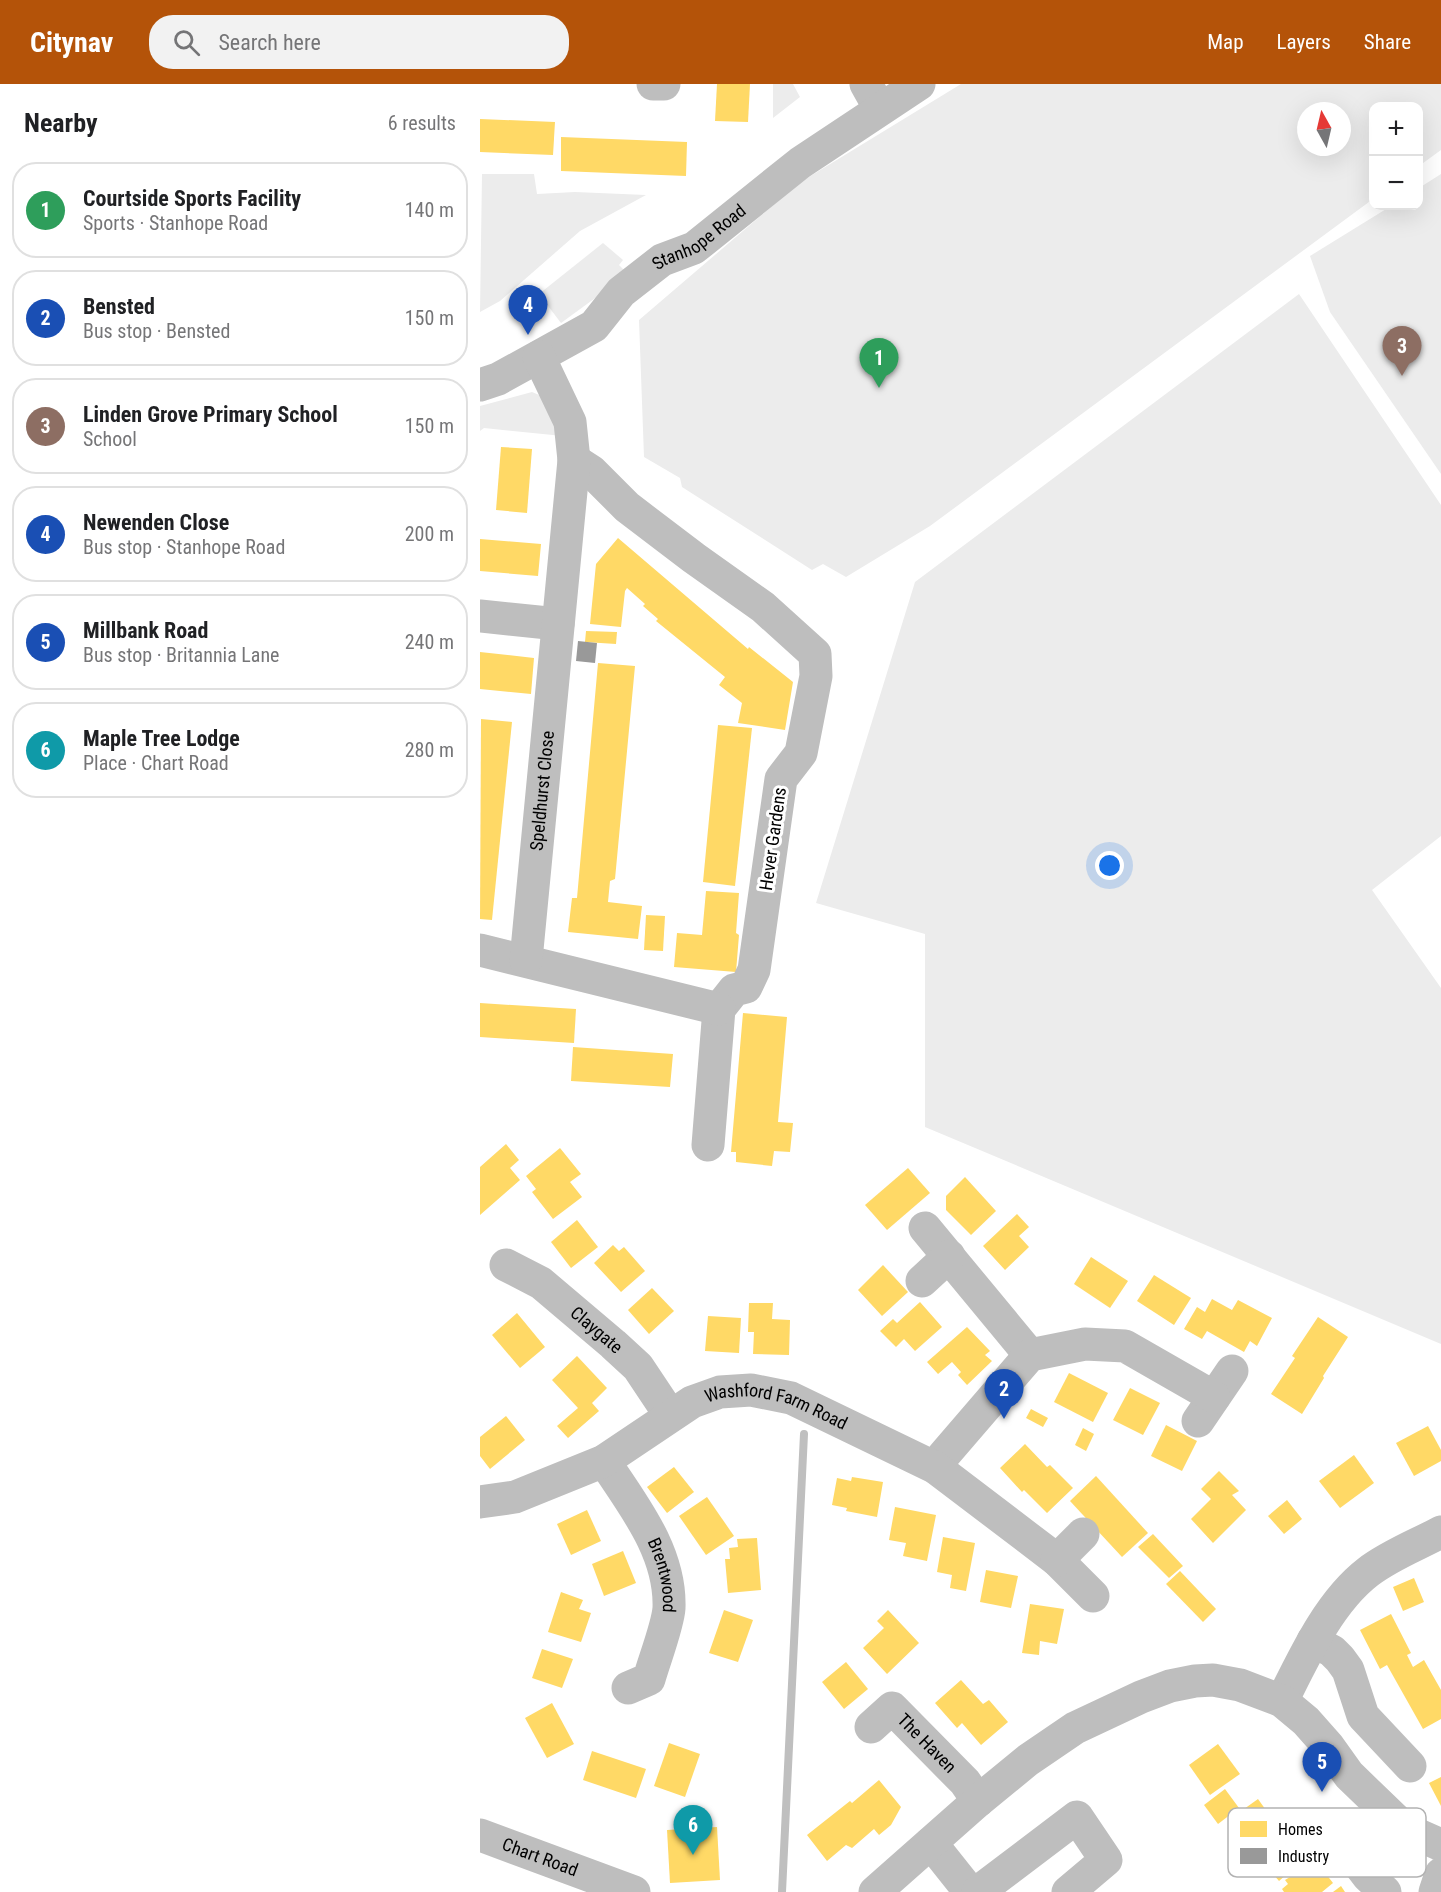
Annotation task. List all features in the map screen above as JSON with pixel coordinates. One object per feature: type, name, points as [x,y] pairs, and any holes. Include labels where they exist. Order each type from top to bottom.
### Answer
[{"type":"street","points":[[654,84],[664,84]]},
{"type":"street","name":"Stanhope Road","points":[[539,357],[644,300],[674,277],[694,248],[800,163],[873,97],[919,84]]},
{"type":"street","points":[[480,385],[498,379],[539,357]]},
{"type":"street","name":"Speldhurst Close","points":[[526,960],[574,460],[570,422],[539,357]]},
{"type":"street","name":"Hever Gardens","points":[[574,460],[591,471],[627,507],[763,607],[815,654],[816,676],[801,753],[782,779],[754,970],[746,987],[734,990],[719,1009]]},
{"type":"street","points":[[480,616],[558,624]]},
{"type":"street","points":[[480,950],[719,1009],[708,1145]]},
{"type":"street","points":[[925,1228],[1030,1355]]},
{"type":"street","points":[[922,1281],[949,1256]]},
{"type":"street","name":"Claygate","points":[[506,1265],[541,1283],[613,1344],[638,1367],[670,1415]]},
{"type":"street","points":[[936,1468],[944,1455],[1030,1355],[1085,1344],[1125,1346],[1206,1409],[1232,1371]]},
{"type":"street","name":"Washford Farm Road","points":[[480,1502],[515,1497],[604,1461],[692,1402],[720,1392],[751,1390],[791,1398],[936,1468],[1057,1560],[1093,1596]]},
{"type":"street","name":"Brentwood","points":[[604,1461],[657,1546],[667,1577],[669,1610],[649,1679],[628,1688]]},
{"type":"street","points":[[1282,1701],[1313,1641],[1350,1588],[1369,1571],[1441,1532]]},
{"type":"street","points":[[1057,1560],[1083,1534]]},
{"type":"street","points":[[1313,1641],[1332,1651],[1340,1659],[1348,1670],[1363,1716],[1410,1766]]},
{"type":"street","points":[[875,1892],[1028,1760],[1075,1728],[1141,1696],[1170,1686],[1195,1681],[1213,1680],[1240,1685],[1282,1701],[1306,1721],[1349,1775],[1385,1808]]},
{"type":"street","name":"The Haven","points":[[871,1727],[892,1708],[965,1782],[978,1801]]},
{"type":"street","points":[[978,1892],[1077,1817],[1106,1860],[1068,1892]]},
{"type":"street","name":"Chart Road","points":[[480,1835],[634,1892]]},
{"type":"street","points":[[1426,1838],[1441,1845]]},
{"type":"street","points":[[931,1843],[970,1892]]},
{"type":"street","points":[[1435,1892],[1441,1874]]},
{"type":"street","points":[[1369,1877],[1385,1892]]},
{"type":"shaded area","points":[[773,84],[793,84],[800,97],[773,118]]},
{"type":"shaded area","points":[[961,84],[1441,84],[1441,150],[1423,163],[1423,102],[1369,102],[1369,202],[930,526],[846,577],[823,564],[812,570],[682,487],[680,478],[644,457],[639,320],[799,183]]},
{"type":"shaded area","points":[[482,174],[534,174],[537,194],[575,192],[646,195],[580,231],[500,301],[480,312]]},
{"type":"shaded area","points":[[1441,174],[1441,474],[1330,312],[1310,256],[1385,210],[1423,210],[1423,185]]},
{"type":"shaded area","points":[[603,243],[623,260],[619,265],[628,274],[561,323],[539,294]]},
{"type":"shaded area","points":[[1299,294],[1441,505],[1441,836],[1372,890],[1441,988],[1441,1344],[925,1127],[925,934],[816,903],[915,582]]},
{"type":"shaded area","points":[[532,392],[544,397],[563,436],[484,428],[480,431],[480,406]]},
{"type":"building: Homes","points":[[717,84],[750,84],[748,122],[715,121]]},
{"type":"building: Homes","points":[[480,119],[555,122],[553,155],[480,152]]},
{"type":"building: Homes","points":[[561,137],[687,142],[686,176],[561,171]]},
{"type":"building: Homes","points":[[501,447],[532,449],[527,513],[496,510]]},
{"type":"building: Homes","points":[[618,538],[748,649],[749,647],[793,682],[785,730],[738,723],[742,703],[719,685],[725,677],[656,621],[658,619],[643,606],[645,604],[627,588],[621,627],[590,624],[596,564]]},
{"type":"building: Homes","points":[[480,539],[541,544],[538,576],[480,571]]},
{"type":"building: Homes","points":[[586,631],[617,632],[616,644],[585,642]]},
{"type":"building: Homes","points":[[480,652],[534,658],[531,694],[480,689]]},
{"type":"building: Homes","points":[[598,663],[635,666],[615,879],[610,881],[608,902],[642,906],[638,939],[568,932],[572,898],[577,898]]},
{"type":"building: Homes","points":[[481,719],[512,722],[492,920],[480,919]]},
{"type":"building: Homes","points":[[718,725],[752,728],[735,886],[703,882]]},
{"type":"building: Homes","points":[[706,891],[739,893],[736,972],[674,967],[677,933],[702,935]]},
{"type":"building: Homes","points":[[646,915],[665,916],[663,951],[644,950]]},
{"type":"building: Homes","points":[[480,1003],[576,1009],[574,1043],[480,1037]]},
{"type":"building: Homes","points":[[743,1013],[787,1017],[778,1122],[793,1123],[790,1152],[774,1151],[772,1166],[736,1162],[736,1152],[731,1152]]},
{"type":"building: Homes","points":[[573,1047],[673,1054],[670,1087],[571,1081]]},
{"type":"building: Homes","points":[[506,1144],[519,1160],[510,1168],[520,1180],[480,1215],[480,1167]]},
{"type":"building: Homes","points":[[560,1148],[581,1174],[570,1182],[582,1197],[553,1219],[532,1192],[536,1189],[526,1176]]},
{"type":"building: Homes","points":[[908,1168],[930,1193],[887,1230],[865,1205]]},
{"type":"building: Homes","points":[[965,1177],[996,1211],[971,1235],[946,1210],[946,1196]]},
{"type":"building: Homes","points":[[1017,1214],[1029,1227],[1019,1236],[1029,1247],[1005,1270],[983,1246]]},
{"type":"building: Homes","points":[[577,1220],[598,1247],[571,1268],[551,1242]]},
{"type":"building: Homes","points":[[613,1245],[619,1251],[624,1247],[645,1271],[621,1292],[594,1263]]},
{"type":"building: Homes","points":[[1091,1257],[1128,1281],[1110,1308],[1074,1284]]},
{"type":"building: Homes","points":[[883,1265],[908,1292],[882,1316],[858,1290]]},
{"type":"building: Homes","points":[[1154,1275],[1191,1298],[1174,1325],[1137,1301]]},
{"type":"building: Homes","points":[[652,1288],[674,1311],[649,1334],[628,1310]]},
{"type":"building: Homes","points":[[1212,1299],[1232,1310],[1238,1300],[1272,1318],[1257,1346],[1250,1341],[1244,1352],[1207,1331],[1202,1339],[1184,1329],[1197,1307],[1205,1312]]},
{"type":"building: Homes","points":[[920,1302],[942,1327],[915,1351],[904,1339],[896,1347],[880,1331],[893,1319],[897,1323]]},
{"type":"building: Homes","points":[[749,1303],[773,1303],[772,1319],[790,1320],[789,1355],[753,1354],[754,1332],[748,1332]]},
{"type":"building: Homes","points":[[517,1313],[545,1347],[520,1368],[492,1335]]},
{"type":"building: Homes","points":[[708,1316],[741,1318],[739,1353],[705,1351]]},
{"type":"building: Homes","points":[[1318,1317],[1348,1337],[1302,1414],[1271,1394],[1295,1358],[1292,1356]]},
{"type":"building: Homes","points":[[967,1327],[990,1351],[985,1355],[992,1361],[967,1385],[958,1375],[961,1372],[952,1362],[938,1374],[927,1362]]},
{"type":"building: Homes","points":[[577,1356],[607,1388],[592,1403],[599,1411],[568,1438],[557,1426],[578,1408],[552,1380]]},
{"type":"building: Homes","points":[[1069,1373],[1108,1393],[1093,1422],[1054,1402]]},
{"type":"building: Homes","points":[[1130,1388],[1160,1403],[1143,1435],[1113,1420]]},
{"type":"building: Homes","points":[[1031,1409],[1048,1418],[1043,1427],[1026,1418]]},
{"type":"building: Homes","points":[[506,1416],[525,1440],[490,1469],[480,1456],[480,1437]]},
{"type":"building: Homes","points":[[1166,1425],[1197,1441],[1182,1471],[1151,1456]]},
{"type":"building: Homes","points":[[1428,1426],[1441,1450],[1441,1461],[1414,1476],[1396,1443]]},
{"type":"building: Homes","points":[[1083,1428],[1094,1434],[1086,1451],[1075,1445]]},
{"type":"building: Homes","points":[[1025,1444],[1047,1467],[1050,1465],[1073,1488],[1047,1513],[1024,1490],[1022,1492],[1000,1468]]},
{"type":"building: Homes","points":[[1354,1455],[1374,1483],[1340,1508],[1319,1481]]},
{"type":"building: Homes","points":[[674,1467],[694,1492],[667,1513],[647,1487]]},
{"type":"building: Homes","points":[[1219,1471],[1239,1491],[1232,1495],[1246,1510],[1213,1543],[1191,1519],[1211,1499],[1201,1489]]},
{"type":"building: Homes","points":[[1096,1476],[1148,1533],[1122,1557],[1070,1501]]},
{"type":"building: Homes","points":[[852,1477],[883,1482],[877,1517],[846,1511],[847,1508],[832,1505],[837,1478],[851,1481]]},
{"type":"building: Homes","points":[[707,1497],[734,1536],[706,1555],[679,1516]]},
{"type":"building: Homes","points":[[1287,1500],[1302,1519],[1284,1534],[1268,1516]]},
{"type":"building: Homes","points":[[895,1507],[936,1515],[927,1561],[903,1556],[906,1543],[889,1540]]},
{"type":"building: Homes","points":[[587,1510],[601,1541],[571,1555],[557,1524]]},
{"type":"building: Homes","points":[[1153,1534],[1183,1566],[1169,1578],[1138,1547]]},
{"type":"building: Homes","points":[[943,1537],[975,1543],[966,1591],[950,1588],[952,1575],[937,1572]]},
{"type":"building: Homes","points":[[757,1538],[761,1590],[728,1593],[725,1559],[730,1559],[729,1548],[738,1547],[737,1539]]},
{"type":"building: Homes","points":[[623,1551],[636,1583],[604,1596],[592,1564]]},
{"type":"building: Homes","points":[[986,1570],[1018,1576],[1011,1608],[980,1602]]},
{"type":"building: Homes","points":[[1180,1571],[1216,1609],[1203,1622],[1166,1584]]},
{"type":"building: Homes","points":[[1414,1578],[1424,1602],[1403,1611],[1393,1587]]},
{"type":"building: Homes","points":[[561,1592],[583,1600],[579,1609],[591,1613],[581,1642],[548,1632]]},
{"type":"building: Homes","points":[[1030,1604],[1064,1609],[1057,1644],[1040,1641],[1039,1655],[1022,1653]]},
{"type":"building: Homes","points":[[724,1610],[753,1620],[738,1662],[709,1653]]},
{"type":"building: Homes","points":[[888,1610],[919,1643],[887,1674],[863,1648],[884,1628],[877,1621]]},
{"type":"building: Homes","points":[[1391,1614],[1411,1653],[1407,1655],[1413,1667],[1424,1660],[1441,1690],[1441,1719],[1423,1729],[1387,1665],[1380,1669],[1360,1630]]},
{"type":"building: Homes","points":[[542,1649],[573,1659],[562,1688],[532,1678]]},
{"type":"building: Homes","points":[[846,1662],[868,1689],[844,1709],[822,1682]]},
{"type":"building: Homes","points":[[961,1680],[983,1704],[989,1700],[1008,1722],[981,1745],[962,1723],[957,1728],[935,1703]]},
{"type":"building: Homes","points":[[552,1703],[574,1744],[547,1758],[525,1718]]},
{"type":"building: Homes","points":[[669,1743],[700,1754],[685,1797],[654,1786]]},
{"type":"building: Homes","points":[[1218,1744],[1240,1774],[1210,1795],[1189,1765]]},
{"type":"building: Homes","points":[[592,1751],[646,1769],[636,1798],[583,1780]]},
{"type":"building: Homes","points":[[1441,1777],[1441,1806],[1429,1783]]},
{"type":"building: Homes","points":[[879,1780],[901,1807],[891,1825],[879,1835],[874,1829],[852,1848],[846,1845],[827,1861],[807,1835],[850,1801],[852,1803]]},
{"type":"building: Homes","points":[[1225,1789],[1239,1808],[1228,1808],[1228,1816],[1218,1824],[1204,1805]]},
{"type":"building: Homes","points":[[1258,1799],[1264,1808],[1245,1808]]},
{"type":"building: Homes","points":[[717,1827],[720,1880],[670,1883],[667,1830]]},
{"type":"building: Homes","points":[[1290,1877],[1328,1877],[1333,1883],[1322,1892],[1284,1892],[1282,1889],[1288,1884],[1285,1880]]},
{"type":"building: Homes","points":[[1341,1886],[1345,1892],[1333,1892]]},
{"type":"building: Industry","points":[[578,641],[597,643],[595,663],[576,661]]},
{"type":"waterway","points":[[782,1892],[804,1434]]},
{"type":"place","name":"Newenden Close","points":[[528,335]]},
{"type":"place","name":"Linden Grove Primary School","points":[[1402,376]]},
{"type":"place","name":"Courtside Sports Facility","points":[[879,388]]},
{"type":"place","name":"Bensted","points":[[1004,1419]]},
{"type":"place","name":"Millbank Road","points":[[1322,1792]]},
{"type":"place","name":"Maple Tree Lodge","points":[[693,1855]]}]
